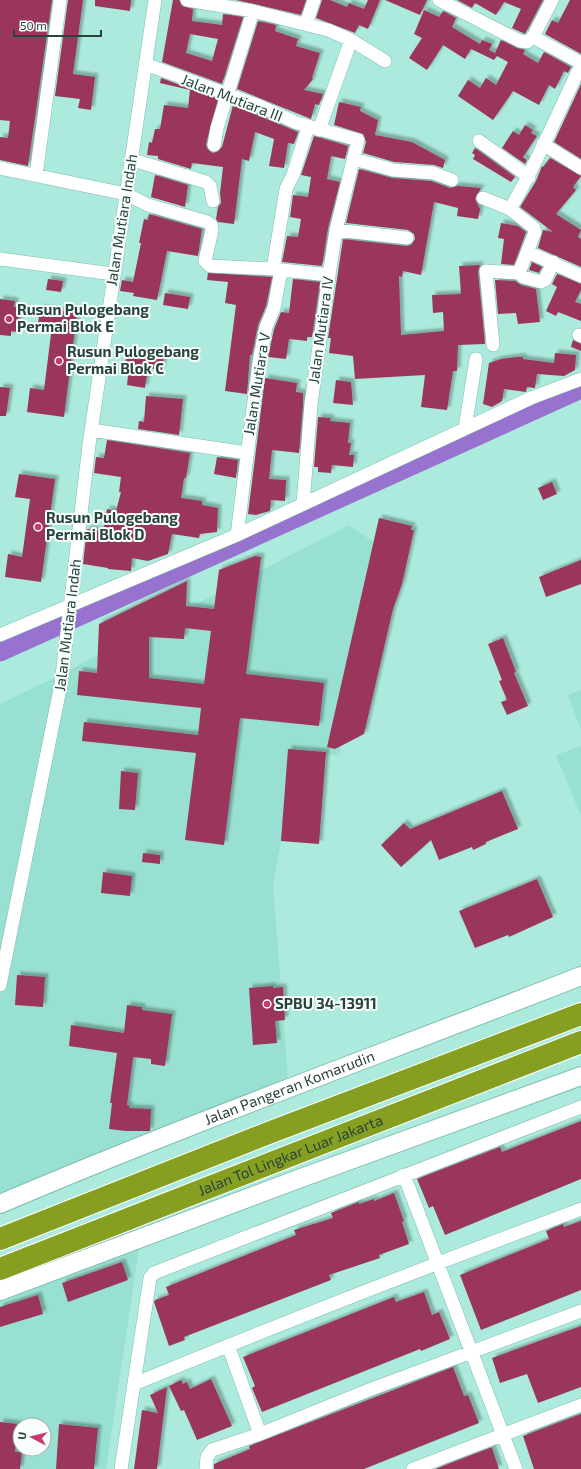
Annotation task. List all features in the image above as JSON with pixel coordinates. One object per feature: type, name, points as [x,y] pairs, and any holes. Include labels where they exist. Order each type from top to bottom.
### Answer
[{"type":"highway","name":"Jalan Tol Lingkar Luar Jakarta","points":[[0,1239],[271,1132],[581,1014]]},
{"type":"highway","name":"Jalan Tol Lingkar Luar Jakarta","points":[[0,1269],[581,1042]]},
{"type":"street","points":[[36,175],[60,0]]},
{"type":"street","name":"Jalan Mutiara Indah","points":[[0,985],[58,702],[91,430],[113,274],[133,160],[155,0]]},
{"type":"street","points":[[187,0],[253,11],[328,30],[351,40],[385,61]]},
{"type":"street","points":[[306,24],[314,0]]},
{"type":"street","points":[[439,0],[520,41],[527,42],[533,37],[552,0]]},
{"type":"street","points":[[214,145],[216,128],[253,11]]},
{"type":"street","points":[[510,209],[529,176],[543,144],[577,82],[581,64],[533,37]]},
{"type":"street","name":"Jalan Mutiara V","points":[[237,535],[259,362],[266,327],[274,308],[286,189],[351,40]]},
{"type":"street","name":"Jalan Mutiara III","points":[[145,64],[257,105],[313,128],[357,138],[358,141],[354,159]]},
{"type":"street","points":[[478,141],[529,176]]},
{"type":"street","points":[[543,144],[581,168]]},
{"type":"street","points":[[354,159],[394,170],[433,173],[452,180]]},
{"type":"street","name":"Jalan Mutiara IV","points":[[303,504],[311,404],[329,275],[336,230],[354,159]]},
{"type":"street","points":[[133,160],[206,182],[210,186],[213,200]]},
{"type":"street","points":[[0,168],[126,194],[148,205],[208,222],[211,225],[212,230],[205,261],[210,266],[329,275]]},
{"type":"street","points":[[483,198],[510,209],[534,228],[535,232],[519,273]]},
{"type":"street","points":[[336,230],[407,238]]},
{"type":"street","points":[[528,252],[581,276]]},
{"type":"street","points":[[0,259],[113,274]]},
{"type":"street","points":[[493,345],[486,271],[519,273],[523,277],[541,282],[545,280],[552,262]]},
{"type":"street","points":[[465,428],[476,359]]},
{"type":"street","points":[[0,635],[70,609],[237,535],[531,398],[581,379]]},
{"type":"street","name":"Jalan Mutiara V","points":[[91,430],[247,453]]},
{"type":"street","name":"Jalan Pangeran Komarudin","points":[[0,1204],[252,1101],[339,1070],[581,976]]},
{"type":"street","points":[[0,1291],[581,1076]]},
{"type":"street","points":[[121,1469],[150,1278],[154,1273],[581,1107]]},
{"type":"street","points":[[404,1175],[516,1469]]},
{"type":"street","points":[[134,1384],[228,1345],[581,1209]]},
{"type":"street","points":[[206,1469],[207,1457],[212,1450],[260,1434],[581,1311]]},
{"type":"street","points":[[228,1345],[260,1434]]},
{"type":"street","points":[[414,1469],[581,1405]]},
{"type":"shaded area","points":[[349,525],[381,547],[339,755],[298,756],[273,884],[288,1079],[0,1206],[0,704],[48,681]]},
{"type":"shaded area","points":[[581,690],[581,730],[568,695]]},
{"type":"shaded area","points":[[581,746],[581,816],[556,755]]},
{"type":"shaded area","points":[[141,1235],[106,1469],[0,1469],[0,1286]]},
{"type":"building","points":[[0,0],[52,0],[28,166],[0,160],[0,137],[8,138],[10,121],[0,120]]},
{"type":"building","points":[[68,0],[83,0],[73,74],[95,77],[91,110],[78,108],[80,99],[55,96]]},
{"type":"building","points":[[95,0],[131,0],[130,11],[95,6]]},
{"type":"building","points":[[173,0],[179,0],[182,6],[193,9],[192,21],[222,25],[223,14],[243,17],[222,84],[162,62]],"holes":[[[190,34],[218,39],[212,61],[186,53]]]},
{"type":"building","points":[[236,0],[306,0],[301,15]]},
{"type":"building","points":[[322,0],[330,0],[347,7],[349,3],[364,9],[368,0],[380,0],[368,29],[359,25],[355,33],[316,18]]},
{"type":"building","points":[[385,0],[427,0],[420,15]]},
{"type":"building","points":[[457,0],[543,0],[525,34],[512,28],[521,9],[504,2],[496,15],[475,3],[472,8]]},
{"type":"building","points":[[570,0],[581,0],[581,54],[545,34],[552,20],[558,23]]},
{"type":"building","points":[[424,10],[439,17],[443,11],[456,18],[452,27],[480,44],[482,40],[492,44],[489,50],[495,53],[501,40],[517,48],[525,50],[523,54],[538,63],[544,52],[571,67],[568,73],[564,71],[555,89],[549,85],[539,105],[513,91],[493,120],[458,96],[468,80],[480,88],[486,78],[496,85],[508,62],[497,56],[494,60],[471,49],[465,59],[443,45],[427,70],[409,58],[422,38],[414,34]]},
{"type":"building","points":[[258,21],[276,25],[275,31],[298,39],[296,46],[320,53],[312,78],[313,79],[304,90],[323,94],[319,105],[315,104],[311,119],[237,89]]},
{"type":"building","points":[[161,78],[218,99],[206,144],[207,148],[212,153],[217,152],[222,147],[233,105],[298,132],[294,144],[288,143],[284,168],[269,166],[274,139],[255,132],[249,161],[242,159],[234,224],[218,222],[216,219],[218,207],[221,203],[220,193],[223,167],[192,163],[191,169],[158,159],[158,156],[147,155],[149,142],[152,143],[155,129],[160,129],[164,105],[188,108],[190,90],[160,83]]},
{"type":"building","points":[[581,84],[581,159],[554,142]]},
{"type":"building","points":[[339,102],[361,107],[360,111],[378,120],[375,135],[412,142],[445,160],[443,168],[434,165],[394,162],[363,153],[366,142],[363,134],[334,125]]},
{"type":"building","points":[[525,125],[533,130],[531,133],[537,136],[523,157],[527,160],[525,164],[502,148],[513,131],[519,135]]},
{"type":"building","points":[[314,136],[348,146],[345,159],[331,156],[327,179],[340,182],[328,228],[322,266],[282,262],[287,236],[298,237],[301,219],[290,217],[293,195],[308,197],[311,177],[301,175]]},
{"type":"building","points":[[475,148],[515,177],[511,182],[473,159],[475,155],[472,153]]},
{"type":"building","points":[[550,158],[581,176],[573,187],[576,190],[556,214],[581,230],[578,237],[581,239],[581,267],[538,248],[543,230],[553,232],[520,207],[536,181],[542,166],[543,167]]},
{"type":"building","points":[[359,169],[392,178],[431,181],[450,188],[458,186],[481,188],[475,199],[480,209],[478,219],[457,216],[458,208],[434,202],[421,275],[403,271],[402,277],[399,276],[401,335],[444,331],[443,312],[433,313],[432,295],[461,294],[459,266],[480,265],[478,272],[485,344],[458,345],[457,371],[453,371],[447,410],[421,407],[425,375],[355,379],[353,356],[329,353],[331,338],[328,338],[343,239],[406,246],[411,245],[415,239],[414,234],[408,230],[346,223]]},
{"type":"building","points":[[155,175],[188,185],[185,207],[151,197]]},
{"type":"building","points":[[149,214],[202,229],[198,256],[167,251],[157,300],[133,296],[134,293],[120,291],[122,280],[133,282],[144,219],[148,220]]},
{"type":"building","points":[[501,223],[518,226],[526,232],[514,265],[501,264],[504,239],[498,238]]},
{"type":"building","points":[[532,262],[542,267],[539,273],[529,270]]},
{"type":"building","points":[[208,273],[272,277],[266,306],[258,325],[252,355],[250,355],[247,394],[225,391],[236,305],[225,303],[228,282],[207,280]]},
{"type":"building","points":[[557,274],[581,284],[581,290],[575,302],[581,304],[581,321],[558,312],[556,316],[546,311],[557,287],[552,284]]},
{"type":"building","points":[[48,279],[63,281],[61,292],[46,290]]},
{"type":"building","points":[[293,279],[320,282],[312,337],[307,337],[307,341],[289,339],[286,359],[268,357],[274,329],[281,312],[289,313]]},
{"type":"building","points":[[495,280],[515,281],[521,285],[536,289],[540,322],[518,324],[516,313],[498,314]]},
{"type":"building","points":[[165,293],[190,297],[188,309],[163,305]]},
{"type":"building","name":"Rusun Pulogebang Permai Blok E","points":[[0,299],[15,301],[14,307],[20,307],[17,332],[11,331],[11,336],[0,335]]},
{"type":"building","name":"Rusun Pulogebang Permai Blok C","points":[[40,308],[77,313],[64,417],[27,412],[30,388],[44,390],[51,334],[37,332]]},
{"type":"building","points":[[573,340],[581,344],[581,351],[571,347]]},
{"type":"building","points":[[127,351],[164,356],[162,370],[148,368],[145,388],[127,385],[129,366],[125,365]]},
{"type":"building","points":[[555,353],[576,355],[575,370],[564,376],[537,374],[535,388],[527,387],[526,392],[504,389],[502,401],[492,407],[483,404],[489,363],[501,359],[523,357],[523,359],[554,363]]},
{"type":"building","points":[[265,378],[297,383],[296,392],[303,393],[303,405],[299,453],[272,450],[269,479],[286,480],[285,501],[271,500],[270,511],[256,515],[248,514]]},
{"type":"building","points":[[336,380],[351,382],[353,405],[333,403]]},
{"type":"building","points":[[0,387],[10,388],[6,416],[0,416]]},
{"type":"building","points":[[146,396],[183,399],[179,435],[138,429],[139,421],[144,422]]},
{"type":"building","points":[[318,417],[331,418],[330,421],[350,423],[348,443],[351,443],[349,455],[354,455],[353,467],[332,465],[331,473],[318,472],[318,467],[314,467]]},
{"type":"building","points":[[107,440],[190,453],[181,498],[202,501],[202,505],[218,508],[217,532],[200,534],[199,538],[172,534],[168,554],[148,561],[132,558],[131,571],[108,569],[83,564],[87,529],[103,531],[107,509],[116,511],[121,492],[119,492],[121,477],[94,473],[96,457],[104,458]]},
{"type":"building","points":[[217,457],[238,460],[236,478],[214,474]]},
{"type":"building","name":"Rusun Pulogebang Permai Blok D","points":[[19,474],[55,479],[41,582],[5,577],[8,554],[22,557],[30,499],[15,497]]},
{"type":"building","points":[[552,482],[557,494],[543,500],[538,488]]},
{"type":"building","points":[[379,518],[412,526],[411,530],[414,530],[402,584],[393,609],[364,734],[335,749],[327,747]]},
{"type":"building","points":[[255,556],[261,557],[246,674],[324,683],[319,726],[240,718],[224,845],[185,840],[196,753],[82,741],[84,722],[198,735],[201,708],[77,695],[79,671],[97,673],[99,624],[187,581],[186,606],[214,609],[219,570]],"holes":[[[185,628],[211,631],[204,684],[149,678],[149,637],[184,639]]]},
{"type":"building","points":[[581,560],[581,584],[546,597],[539,577]]},
{"type":"building","points":[[503,638],[516,672],[514,673],[528,706],[507,715],[501,702],[507,700],[499,681],[502,680],[488,644]]},
{"type":"building","points":[[288,749],[326,752],[319,844],[281,841]]},
{"type":"building","points":[[121,771],[138,773],[135,810],[119,809]]},
{"type":"building","points":[[502,791],[518,829],[486,842],[486,844],[473,850],[472,847],[439,860],[431,840],[401,867],[381,845],[404,823],[410,829]]},
{"type":"building","points":[[143,853],[160,855],[160,864],[142,862]]},
{"type":"building","points":[[103,872],[132,876],[130,896],[101,893]]},
{"type":"building","points":[[537,879],[553,917],[509,937],[508,935],[475,948],[459,911]]},
{"type":"building","points":[[17,975],[45,977],[43,1007],[15,1005]]},
{"type":"building","name":"SPBU 34-13911","points":[[273,986],[273,988],[283,987],[285,1020],[275,1021],[277,1043],[253,1045],[249,988]]},
{"type":"building","points":[[127,1005],[142,1007],[142,1010],[172,1014],[165,1066],[151,1064],[151,1059],[133,1057],[127,1105],[130,1106],[129,1108],[151,1109],[150,1131],[109,1129],[112,1103],[110,1103],[117,1053],[69,1046],[71,1025],[124,1033]]},
{"type":"building","points":[[581,1121],[581,1179],[445,1235],[433,1206],[429,1208],[417,1179],[500,1147],[502,1152]]},
{"type":"building","points":[[394,1193],[404,1221],[402,1222],[409,1244],[379,1255],[380,1258],[329,1275],[331,1280],[184,1337],[185,1340],[169,1346],[154,1302],[155,1300],[169,1295],[166,1287],[296,1235],[294,1230],[333,1218],[331,1213],[359,1202],[359,1204],[374,1199],[374,1201]]},
{"type":"building","points":[[581,1221],[581,1290],[481,1330],[460,1275],[549,1239],[546,1231],[563,1224],[564,1227]]},
{"type":"building","points":[[122,1262],[128,1280],[68,1302],[62,1283]]},
{"type":"building","points":[[424,1292],[432,1315],[439,1312],[450,1339],[421,1351],[420,1349],[262,1412],[252,1388],[255,1386],[243,1357],[394,1297],[396,1302]]},
{"type":"building","points":[[38,1295],[43,1314],[0,1327],[0,1307]]},
{"type":"building","points":[[581,1326],[581,1387],[538,1403],[527,1374],[500,1383],[492,1358]]},
{"type":"building","points":[[453,1367],[464,1396],[468,1395],[479,1423],[364,1469],[214,1469],[214,1464],[250,1449],[249,1446]]},
{"type":"building","points":[[211,1379],[232,1426],[197,1440],[184,1410],[181,1411],[169,1386],[181,1380],[183,1384],[187,1382],[190,1389]]},
{"type":"building","points":[[167,1387],[157,1469],[134,1469],[142,1410],[158,1413],[150,1395]]},
{"type":"building","points":[[581,1414],[581,1469],[534,1469],[523,1436]]},
{"type":"building","points":[[0,1422],[12,1423],[12,1457],[21,1457],[20,1469],[0,1469]]},
{"type":"building","points":[[59,1424],[98,1428],[94,1469],[56,1469]]},
{"type":"building","points":[[490,1448],[492,1448],[499,1469],[435,1469]]},
{"type":"waterway","points":[[0,651],[581,388]]},
{"type":"place","name":"Rusun Pulogebang Permai Blok E","points":[[9,319]]},
{"type":"place","name":"Rusun Pulogebang Permai Blok C","points":[[59,361]]},
{"type":"place","name":"Rusun Pulogebang Permai Blok D","points":[[38,527]]},
{"type":"place","name":"SPBU 34-13911","points":[[267,1004]]}]
